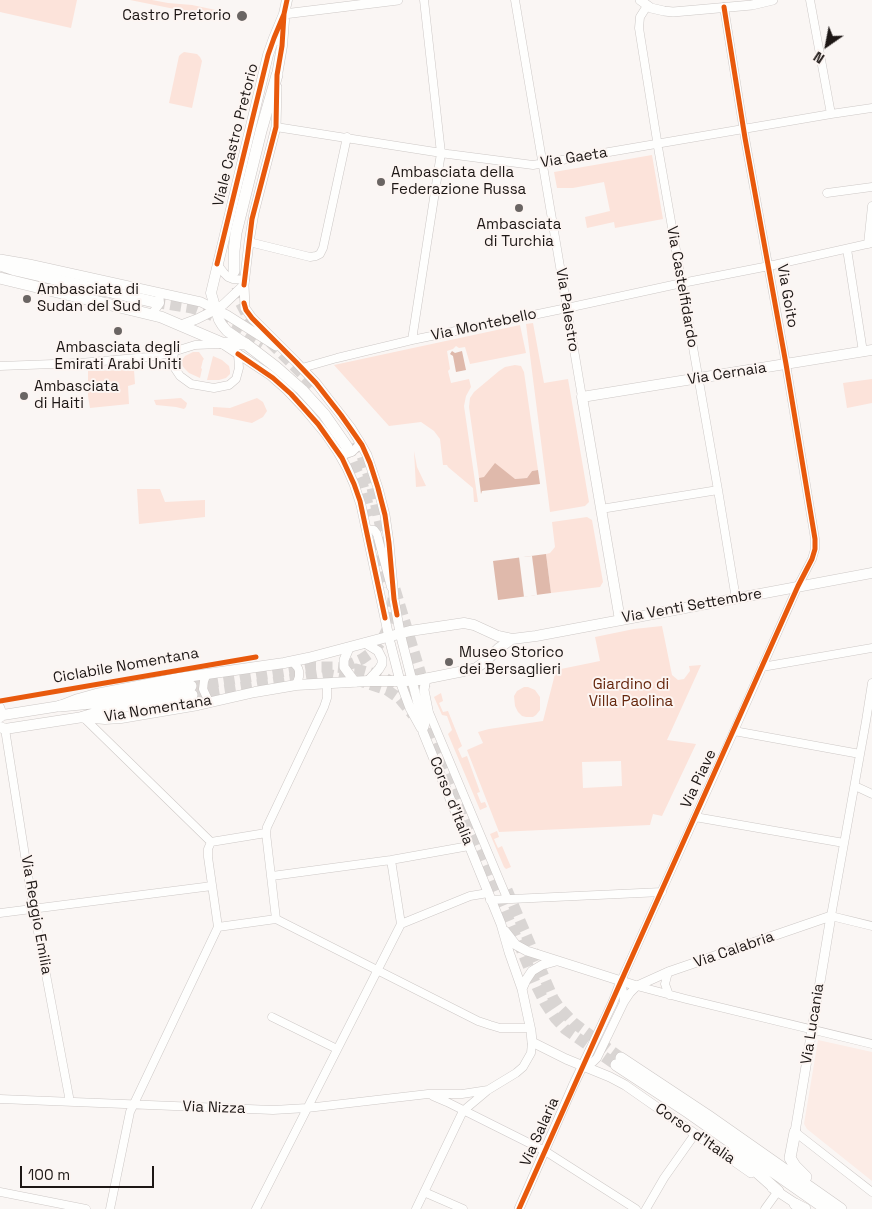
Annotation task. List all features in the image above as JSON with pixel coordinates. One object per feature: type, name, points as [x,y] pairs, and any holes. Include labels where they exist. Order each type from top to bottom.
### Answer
[{"type":"main road","name":"Viale Castro Pretorio","points":[[211,293],[268,55],[288,0]]},
{"type":"main road","name":"Viale Castro Pretorio","points":[[277,76],[282,46],[284,14]]},
{"type":"main road","points":[[234,271],[236,233],[261,131],[277,76]]},
{"type":"main road","points":[[0,265],[15,270],[157,297]]},
{"type":"main road","points":[[0,278],[161,317],[222,344],[238,344]]},
{"type":"main road","points":[[211,293],[222,325],[238,344],[276,367],[302,390],[329,421],[343,450]]},
{"type":"main road","name":"Via Cernaia","points":[[582,397],[867,351]]},
{"type":"main road","name":"Via Palestro","points":[[582,397],[620,620]]},
{"type":"main road","name":"Via Venti Settembre","points":[[365,643],[400,633],[459,623],[469,623],[498,636],[512,639],[536,636],[872,572]]},
{"type":"main road","points":[[355,682],[412,681],[464,672],[476,668],[512,639]]},
{"type":"main road","points":[[349,648],[365,643]]},
{"type":"main road","name":"Via Nomentana","points":[[1,713],[60,706],[104,692],[207,673],[292,661],[349,648]]},
{"type":"main road","name":"Via Nomentana","points":[[2,730],[83,717],[121,718],[296,685],[355,682]]},
{"type":"main road","points":[[60,706],[191,690],[83,717]]},
{"type":"main road","points":[[618,1061],[703,1117],[778,1191]]},
{"type":"main road","name":"Corso d'Italia","points":[[703,1117],[826,1209]]},
{"type":"main road","name":"Corso d'Italia","points":[[703,1117],[842,1209]]},
{"type":"main road","points":[[795,1132],[790,1155],[793,1164],[842,1209]]},
{"type":"street","points":[[284,14],[398,0]]},
{"type":"street","points":[[412,340],[441,152],[424,0]]},
{"type":"street","name":"Via Palestro","points":[[515,0],[582,397]]},
{"type":"street","points":[[643,3],[667,12],[761,4],[773,0]]},
{"type":"street","points":[[810,0],[831,114]]},
{"type":"street","name":"Via Castelfidardo","points":[[643,3],[638,28],[736,599]]},
{"type":"street","name":"Via Goito","points":[[724,7],[815,542],[812,559],[798,586]]},
{"type":"street","name":"Viale Castro Pretorio","points":[[277,76],[276,127],[254,213],[244,283],[244,303],[250,316],[285,351]]},
{"type":"street","name":"Via Gaeta","points":[[276,127],[526,164],[543,164],[872,108]]},
{"type":"street","points":[[249,242],[310,257],[320,254],[323,248],[347,137]]},
{"type":"street","points":[[827,193],[872,187]]},
{"type":"street","points":[[870,244],[872,206]]},
{"type":"street","name":"Via Montebello","points":[[302,368],[412,340],[870,244]]},
{"type":"street","points":[[847,249],[867,351]]},
{"type":"street","points":[[0,259],[29,264],[157,297],[201,302],[234,318],[285,351]]},
{"type":"street","points":[[181,325],[197,320],[217,309],[244,283],[228,277],[218,264]]},
{"type":"street","points":[[201,302],[211,293]]},
{"type":"street","points":[[152,315],[160,302],[157,297]]},
{"type":"street","points":[[0,366],[80,363],[148,357],[195,345],[222,344]]},
{"type":"street","points":[[174,351],[174,367],[180,376],[191,384],[214,388],[229,385],[236,379],[239,368],[238,344]]},
{"type":"street","name":"Corso d'Italia","points":[[285,351],[302,368],[360,441],[372,470],[385,516],[394,599],[423,732],[501,924],[522,989],[532,1042],[626,1085],[801,1207]]},
{"type":"street","points":[[343,450],[346,454],[352,452],[360,441]]},
{"type":"street","points":[[343,450],[360,501],[384,618],[400,682],[410,708],[423,732]]},
{"type":"street","points":[[601,509],[718,490]]},
{"type":"street","points":[[366,529],[374,530],[377,534],[394,599]]},
{"type":"street","name":"Via Piave","points":[[620,981],[662,892],[798,586]]},
{"type":"street","points":[[365,643],[378,651],[382,659],[381,666],[368,681]]},
{"type":"street","points":[[349,648],[344,660],[344,667],[355,682]]},
{"type":"street","points":[[762,667],[872,648]]},
{"type":"street","points":[[292,661],[299,671],[296,685]]},
{"type":"street","points":[[207,673],[204,689],[209,702]]},
{"type":"street","name":"Corso d'Italia","points":[[426,678],[424,690],[428,710],[507,898]]},
{"type":"street","points":[[276,919],[266,833],[267,827],[324,707],[327,698],[327,683]]},
{"type":"street","points":[[872,683],[869,721],[860,754],[831,916],[872,926]]},
{"type":"street","name":"Corso d'Italia","points":[[423,732],[428,710]]},
{"type":"street","points":[[83,717],[211,842]]},
{"type":"street","name":"Via Reggio Emilia","points":[[2,730],[70,1102]]},
{"type":"street","points":[[734,731],[860,754]]},
{"type":"street","points":[[855,786],[872,794]]},
{"type":"street","points":[[695,817],[844,843]]},
{"type":"street","points":[[211,842],[266,833]]},
{"type":"street","points":[[110,1209],[130,1112],[218,927],[208,857],[208,849],[211,842]]},
{"type":"street","points":[[272,876],[391,860],[469,846]]},
{"type":"street","points":[[256,1209],[401,924],[391,860]]},
{"type":"street","points":[[0,913],[212,886]]},
{"type":"street","points":[[401,924],[470,896],[507,898],[662,892]]},
{"type":"street","name":"Via Calabria","points":[[638,986],[668,972],[831,916]]},
{"type":"street","name":"Via Lucania","points":[[795,1132],[831,916]]},
{"type":"street","points":[[218,927],[276,919],[486,1024],[502,1028],[530,1028]]},
{"type":"street","name":"Corso d'Italia","points":[[501,924],[513,942],[527,951],[638,986]]},
{"type":"street","points":[[522,989],[532,971],[556,960]]},
{"type":"street","points":[[668,972],[665,984],[669,995]]},
{"type":"street","points":[[620,981],[624,1002]]},
{"type":"street","name":"Via Salaria","points":[[519,1209],[573,1086],[613,1002],[620,981]]},
{"type":"street","points":[[584,1066],[598,1058],[624,1002],[638,986],[872,1044]]},
{"type":"street","points":[[272,1017],[337,1049]]},
{"type":"street","name":"Via Nizza","points":[[463,1111],[488,1090],[523,1067],[531,1053],[532,1042]]},
{"type":"street","name":"Via Nizza","points":[[0,1099],[273,1110],[307,1108],[428,1094],[462,1094],[488,1090]]},
{"type":"street","points":[[428,1094],[545,1151],[636,1209]]},
{"type":"street","points":[[416,1209],[463,1111]]},
{"type":"street","points":[[795,1132],[872,1192]]},
{"type":"street","points":[[646,1209],[664,1178],[695,1134]]},
{"type":"street","points":[[765,1209],[778,1191]]},
{"type":"street","points":[[0,1192],[86,1209]]},
{"type":"street","points":[[424,1192],[463,1209]]},
{"type":"shaded area","points":[[452,351],[455,353],[462,351],[466,370],[456,372],[453,356],[450,354]]},
{"type":"shaded area","points":[[495,463],[515,479],[527,478],[532,471],[538,470],[540,484],[482,491],[481,494],[479,478],[484,477]]},
{"type":"shaded area","points":[[546,554],[551,593],[498,600],[493,561]]},
{"type":"shaded area","points":[[818,1040],[872,1052],[872,1181],[807,1129],[804,1124]]},
{"type":"green space","points":[[0,0],[77,0],[71,28],[0,12]]},
{"type":"green space","points":[[130,0],[152,0],[192,5],[230,13],[229,20]]},
{"type":"green space","points":[[184,52],[197,54],[202,61],[192,108],[169,103],[179,56]]},
{"type":"green space","points":[[652,155],[663,219],[615,228],[614,222],[587,228],[585,217],[610,211],[604,182],[573,188],[557,188],[554,172]]},
{"type":"green space","points":[[533,323],[544,383],[568,379],[589,502],[585,506],[550,512],[526,324]]},
{"type":"green space","points":[[520,325],[526,353],[470,364],[465,347],[459,348],[456,346],[447,351],[451,383],[469,379],[471,387],[466,396],[464,406],[478,502],[474,502],[473,488],[447,465],[443,465],[440,439],[434,431],[421,422],[389,426],[334,365]]},
{"type":"green space","points":[[193,352],[199,352],[204,359],[200,378],[189,373],[181,364],[185,356]]},
{"type":"green space","points":[[213,356],[229,366],[230,374],[226,378],[207,380]]},
{"type":"green space","points":[[521,366],[524,372],[538,470],[532,471],[527,478],[479,478],[469,407],[470,398],[474,392],[499,371],[505,367]]},
{"type":"green space","points":[[134,370],[135,384],[128,386],[129,404],[90,408],[88,371]]},
{"type":"green space","points":[[872,379],[872,403],[847,408],[843,383]]},
{"type":"green space","points":[[181,398],[187,403],[184,409],[156,405],[154,400]]},
{"type":"green space","points":[[257,398],[263,402],[267,411],[263,417],[252,423],[213,415],[213,407],[230,408]]},
{"type":"green space","points":[[414,451],[417,467],[426,486],[416,487]]},
{"type":"green space","points":[[137,489],[160,489],[165,502],[205,500],[205,517],[139,524]]},
{"type":"green space","points":[[587,517],[592,520],[603,582],[600,587],[551,593],[546,554],[550,553],[555,547],[552,522]]},
{"type":"green space","name":"Giardino di Villa Paolina","points":[[662,626],[672,675],[678,680],[684,679],[690,671],[689,666],[701,665],[667,740],[696,744],[662,816],[653,814],[650,825],[499,832],[467,750],[483,743],[478,732],[543,721],[556,670],[600,661],[595,637],[634,629]],"holes":[[[621,761],[622,786],[583,788],[582,762]]]},
{"type":"green space","points":[[524,687],[535,690],[540,697],[540,710],[533,717],[522,716],[515,706],[514,696],[517,691]]},
{"type":"green space","points":[[441,693],[443,701],[439,703],[443,712],[448,711],[462,746],[458,749],[462,758],[467,756],[480,792],[477,793],[481,803],[485,802],[487,807],[480,810],[448,734],[452,730],[447,716],[442,715],[434,697]]},
{"type":"green space","points":[[497,831],[499,837],[494,839],[498,848],[502,846],[511,867],[506,869],[490,834]]},
{"type":"pier","points":[[532,556],[537,595],[524,597],[519,557]]},
{"type":"tunnel","points":[[234,271],[240,302],[251,323],[313,385]]},
{"type":"tunnel","points":[[154,302],[192,308],[209,314],[233,325],[263,344]]},
{"type":"tunnel","points":[[355,442],[371,483],[388,561]]},
{"type":"tunnel","points":[[347,447],[363,486],[371,516]]},
{"type":"tunnel","points":[[375,539],[388,587]]},
{"type":"tunnel","points":[[395,589],[425,688]]},
{"type":"tunnel","points":[[344,667],[362,659],[381,642],[389,625],[393,598]]},
{"type":"tunnel","points":[[191,686],[313,667],[334,667],[356,669],[382,676],[405,690],[420,705]]},
{"type":"tunnel","points":[[192,695],[326,674],[354,679],[387,690],[400,699],[413,715]]},
{"type":"tunnel","points":[[425,712],[432,737],[545,1003],[565,1029],[616,1065]]},
{"type":"tunnel","points":[[507,890],[553,998],[559,1007],[574,1023],[621,1058]]},
{"type":"cycle path","points":[[217,264],[268,55],[284,14],[287,0]]},
{"type":"cycle path","points":[[519,1209],[815,549],[815,539],[786,364],[745,138],[724,7]]},
{"type":"cycle path","points":[[244,285],[252,219],[276,127],[277,75],[282,46],[284,14]]},
{"type":"cycle path","points":[[244,303],[246,310],[252,318],[316,383],[362,445],[370,463],[385,515],[397,615]]},
{"type":"cycle path","points":[[238,354],[273,378],[291,394],[318,424],[342,458],[360,501],[385,618]]},
{"type":"cycle path","name":"Ciclabile Nomentana","points":[[0,701],[256,657]]},
{"type":"place","name":"Castro Pretorio","points":[[242,16]]},
{"type":"place","name":"Ambasciata della Federazione Russa","points":[[381,182]]},
{"type":"place","name":"Ambasciata di Turchia","points":[[519,208]]},
{"type":"place","name":"Ambasciata di Sudan del Sud","points":[[27,299]]},
{"type":"place","name":"Ambasciata degli Emirati Arabi Uniti","points":[[118,331]]},
{"type":"place","name":"Ambasciata di Haiti","points":[[24,396]]},
{"type":"place","name":"Museo Storico dei Bersaglieri","points":[[449,662]]}]
